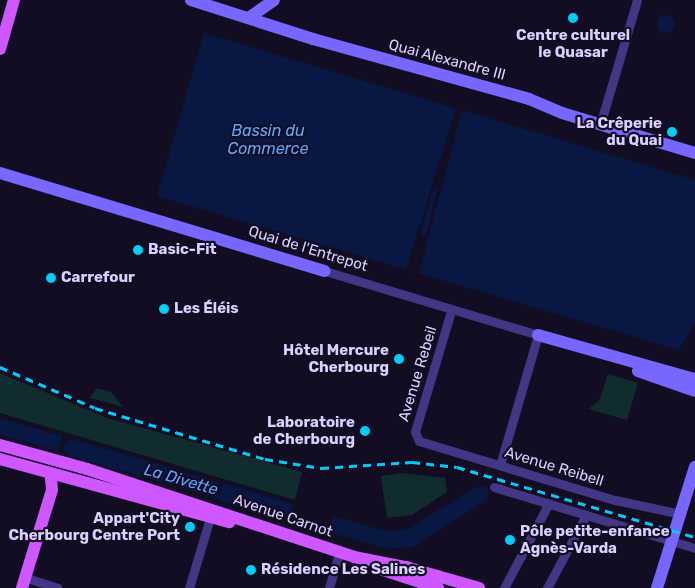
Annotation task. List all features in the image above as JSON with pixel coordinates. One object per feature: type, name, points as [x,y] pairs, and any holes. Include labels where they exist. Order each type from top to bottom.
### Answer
[{"type":"main road","points":[[0,49],[14,0]]},
{"type":"main road","name":"Quai Alexandre III","points":[[191,0],[271,23],[313,40],[529,99],[600,125],[695,153]]},
{"type":"main road","points":[[250,18],[275,0]]},
{"type":"main road","points":[[271,23],[275,0]]},
{"type":"main road","name":"Quai de l'Entrepot","points":[[0,173],[325,271]]},
{"type":"main road","name":"Quai de l'Entrepot","points":[[538,335],[695,379]]},
{"type":"main road","name":"Quai de l'Entrepot","points":[[607,355],[660,381],[695,391]]},
{"type":"main road","name":"Avenue Carnot","points":[[0,445],[58,460],[354,558],[406,567],[479,588]]},
{"type":"main road","points":[[0,459],[52,476],[210,518],[276,533]]},
{"type":"main road","points":[[23,583],[37,535],[43,494],[58,460]]},
{"type":"main road","points":[[657,588],[695,467]]},
{"type":"main road","name":"Avenue Carnot","points":[[354,558],[357,562],[438,588]]},
{"type":"street","points":[[600,125],[636,0]]},
{"type":"street","name":"Quai de l'Entrepot","points":[[325,271],[451,311],[538,335]]},
{"type":"street","name":"Avenue Rebeil","points":[[421,442],[415,432],[451,311]]},
{"type":"street","points":[[500,465],[538,335]]},
{"type":"street","name":"Avenue Reibell","points":[[421,442],[615,500],[681,514]]},
{"type":"street","points":[[494,487],[695,548]]},
{"type":"street","points":[[504,588],[549,503]]},
{"type":"street","points":[[547,588],[586,515]]},
{"type":"street","points":[[189,588],[210,518]]},
{"type":"street","points":[[329,588],[339,553]]},
{"type":"street","points":[[23,583],[57,588]]},
{"type":"green space","points":[[0,373],[107,418],[302,472],[295,500],[0,413]]},
{"type":"green space","points":[[608,374],[638,383],[627,420],[588,409],[599,401]]},
{"type":"green space","points":[[97,388],[111,392],[123,407],[90,398]]},
{"type":"green space","points":[[403,473],[445,478],[447,492],[412,515],[387,518],[381,476]]},
{"type":"water","points":[[662,15],[670,15],[675,20],[673,31],[662,33],[657,28],[657,20]]},
{"type":"water","name":"Bassin du Commerce","points":[[204,33],[695,180],[695,322],[679,350],[157,196]]},
{"type":"water","points":[[0,418],[62,436],[58,451],[0,435]]},
{"type":"water","points":[[74,440],[142,460],[138,475],[70,455]]},
{"type":"water","points":[[148,461],[218,482],[219,499],[136,475]]},
{"type":"water","points":[[223,483],[293,504],[288,522],[218,500]]},
{"type":"water","points":[[486,486],[490,492],[485,501],[412,547],[388,549],[328,532],[333,516],[385,531],[406,530],[473,489]]},
{"type":"pier","points":[[456,108],[462,110],[419,273],[406,269]],"holes":[[[438,184],[426,237],[420,235],[432,193]]]},
{"type":"waterway","name":"La Divette","points":[[72,448],[163,474]]},
{"type":"railway","points":[[0,367],[95,408],[265,459],[321,468],[412,462],[457,467],[695,537]]},
{"type":"place","name":"Centre culturel le Quasar","points":[[573,18]]},
{"type":"place","name":"La Crêperie du Quai","points":[[672,132]]},
{"type":"place","name":"Basic-Fit","points":[[138,250]]},
{"type":"place","name":"Carrefour","points":[[51,278]]},
{"type":"place","name":"Les Éléis","points":[[164,309]]},
{"type":"place","name":"Hôtel Mercure Cherbourg","points":[[399,359]]},
{"type":"place","name":"Laboratoire de Cherbourg","points":[[365,431]]},
{"type":"place","name":"Appart'City Cherbourg Centre Port","points":[[190,527]]},
{"type":"place","name":"Pôle petite-enfance Agnès-Varda","points":[[510,540]]},
{"type":"place","name":"Résidence Les Salines","points":[[251,570]]}]
